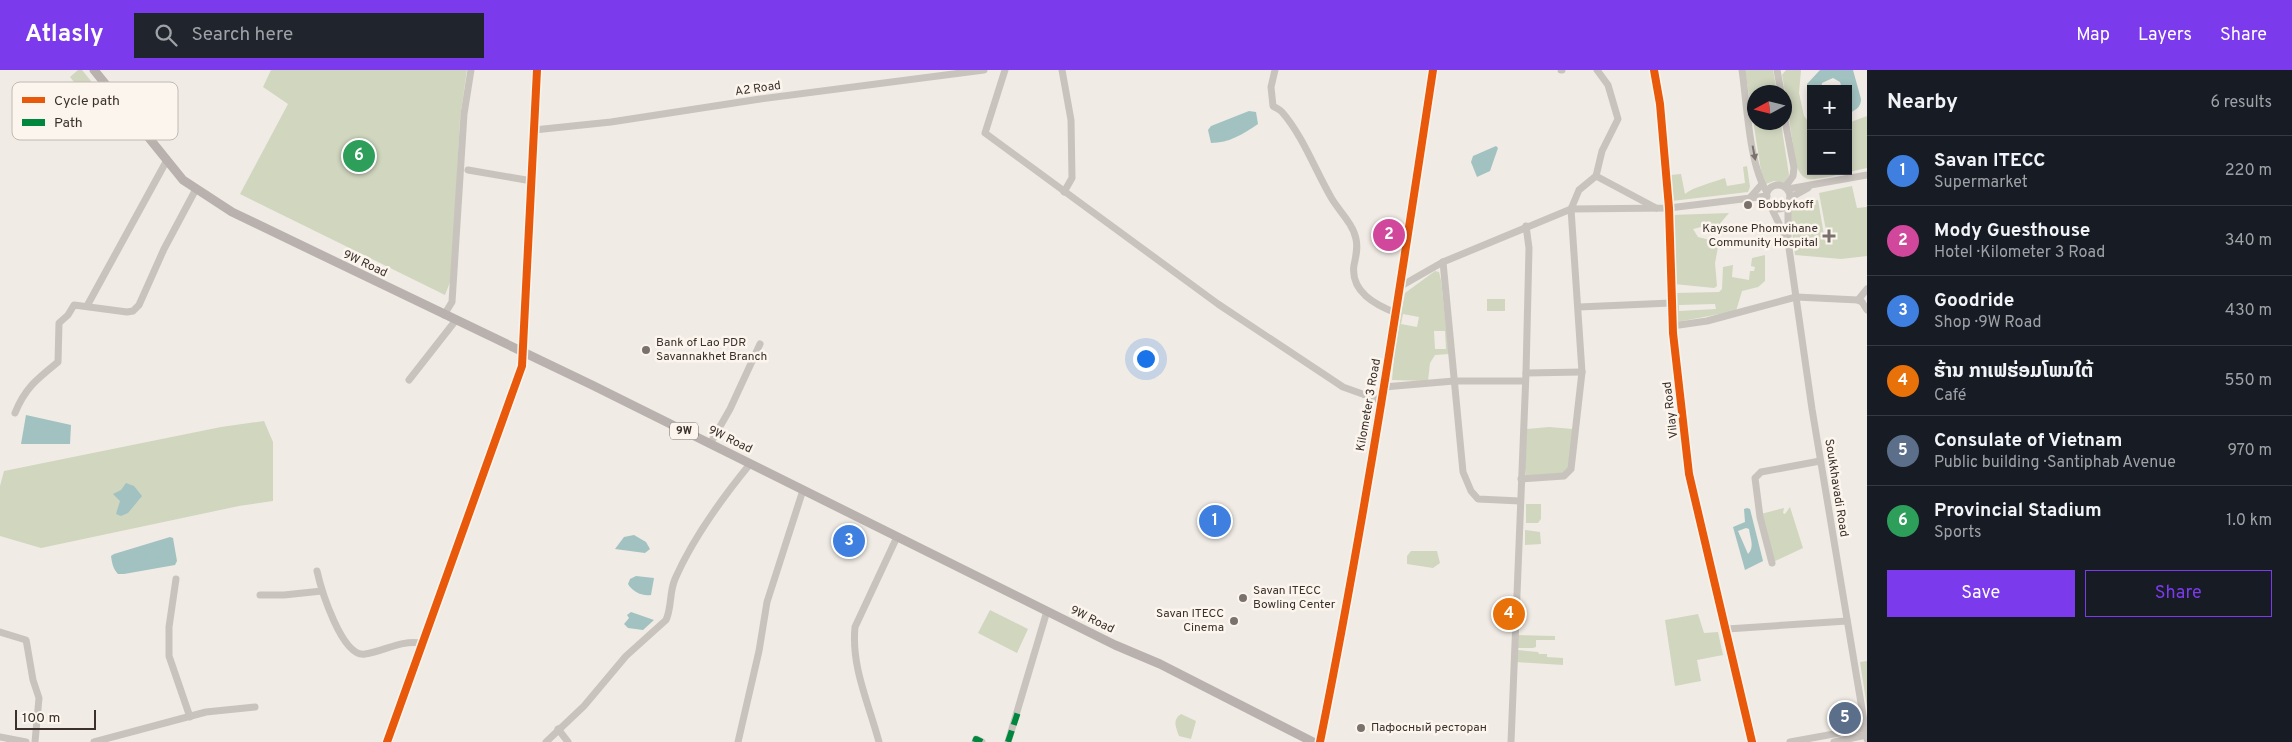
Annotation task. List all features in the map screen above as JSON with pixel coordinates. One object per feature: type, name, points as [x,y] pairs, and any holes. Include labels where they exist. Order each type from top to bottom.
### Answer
[{"type":"main road","name":"9W Road","points":[[94,70],[104,82]]},
{"type":"main road","name":"9W Road","points":[[151,140],[183,180],[232,212],[523,352],[1047,611],[1160,664],[1313,742]]},
{"type":"street","points":[[444,315],[452,302],[464,114],[471,70]]},
{"type":"street","points":[[387,742],[522,366],[537,70]]},
{"type":"street","name":"A2 Road","points":[[534,130],[611,122],[984,70]]},
{"type":"street","points":[[1005,70],[985,133],[1216,303],[1343,387],[1382,401]]},
{"type":"street","points":[[1062,70],[1071,120],[1072,178],[1064,192]]},
{"type":"street","points":[[1275,70],[1271,87],[1273,106],[1281,110],[1293,128],[1333,200],[1350,225],[1356,238],[1358,253],[1354,267],[1361,291],[1372,302],[1396,313]]},
{"type":"street","name":"Kilometer 3 Road","points":[[1320,742],[1339,650],[1382,401],[1433,70]]},
{"type":"street","points":[[1521,479],[1564,476],[1571,469],[1582,372],[1579,307],[1570,209],[1579,190],[1596,176],[1602,151],[1618,119],[1608,84],[1597,70]]},
{"type":"street","name":"Vilay Road","points":[[1654,70],[1660,104],[1669,208],[1672,326],[1690,474],[1728,629],[1752,742]]},
{"type":"street","name":"Soukkhavadi Road","points":[[1742,70],[1754,153],[1762,184],[1788,240]]},
{"type":"street","points":[[1777,70],[1779,85]]},
{"type":"street","points":[[1786,130],[1793,176],[1787,188]]},
{"type":"street","points":[[87,306],[167,160]]},
{"type":"street","points":[[468,170],[532,181]]},
{"type":"street","points":[[1768,199],[1775,185],[1787,188],[1813,186],[1867,175]]},
{"type":"street","points":[[1596,176],[1656,208]]},
{"type":"street","points":[[1793,176],[1813,186]]},
{"type":"street","points":[[1748,200],[1762,184]]},
{"type":"street","points":[[1401,286],[1443,262],[1570,209],[1669,208],[1768,199],[1780,209],[1813,186]]},
{"type":"street","name":"Soukkhavadi Road","points":[[1787,188],[1789,201],[1788,240],[1796,297],[1820,461],[1867,739]]},
{"type":"street","points":[[15,413],[22,395],[32,383],[59,360],[60,320],[68,315],[74,305],[127,312],[136,309],[148,289],[164,249],[186,205],[196,189]]},
{"type":"street","points":[[1511,742],[1526,377],[1529,248],[1526,226]]},
{"type":"street","points":[[1443,262],[1463,472],[1471,491],[1478,499],[1520,501]]},
{"type":"street","points":[[1858,300],[1867,289]]},
{"type":"street","points":[[1672,326],[1707,321],[1796,297],[1858,300],[1862,302],[1867,310]]},
{"type":"street","points":[[1579,307],[1670,303]]},
{"type":"street","points":[[409,380],[456,320]]},
{"type":"street","points":[[710,444],[730,409],[760,344]]},
{"type":"street","points":[[1384,387],[1582,372]]},
{"type":"street","points":[[1772,563],[1760,517],[1755,478],[1761,472],[1820,461]]},
{"type":"street","points":[[546,742],[584,706],[626,656],[666,620],[675,578],[710,520],[750,464]]},
{"type":"street","points":[[738,742],[757,661],[767,602],[803,490]]},
{"type":"street","points":[[879,742],[858,675],[854,640],[856,627],[897,536]]},
{"type":"street","points":[[317,571],[322,591],[346,644],[359,655],[396,644],[421,643]]},
{"type":"street","points":[[176,578],[169,628],[169,656],[190,716]]},
{"type":"street","points":[[260,595],[284,596],[322,591]]},
{"type":"street","points":[[1008,742],[1047,611]]},
{"type":"street","points":[[1728,629],[1847,620]]},
{"type":"street","points":[[0,632],[21,637],[26,640],[28,645],[33,680],[39,698],[35,742]]},
{"type":"street","points":[[94,742],[190,716],[233,708],[255,707]]},
{"type":"street","points":[[558,730],[568,742]]},
{"type":"street","points":[[1790,742],[1866,732]]},
{"type":"street","points":[[1834,742],[1866,732]]},
{"type":"street","points":[[0,737],[26,742]]},
{"type":"street","points":[[975,742],[976,739],[982,742]]},
{"type":"green space","points":[[78,70],[82,70],[92,82],[74,82],[70,77]]},
{"type":"green space","points":[[271,70],[467,70],[460,118],[452,277],[445,295],[240,194],[288,104],[263,87]]},
{"type":"green space","points":[[1745,70],[1773,70],[1776,85],[1747,85]]},
{"type":"green space","points":[[1786,70],[1801,70],[1799,93],[1804,116],[1807,120],[1807,175],[1837,175],[1808,179],[1799,171],[1796,164],[1791,130],[1792,85],[1784,85],[1782,75]]},
{"type":"green space","points":[[1867,116],[1867,168],[1852,171],[1852,122]]},
{"type":"green space","points":[[1755,130],[1782,130],[1789,175],[1784,183],[1774,181],[1766,184],[1762,177]]},
{"type":"green space","points":[[1747,166],[1750,187],[1748,192],[1672,201],[1671,175],[1681,174],[1685,194],[1698,187],[1725,178],[1727,186],[1745,183],[1743,167]]},
{"type":"green space","name":"Kaysone Phomvihane Community Hospital","points":[[1852,186],[1857,208],[1867,207],[1867,256],[1841,259],[1795,255],[1790,215],[1794,204],[1818,200],[1825,241],[1828,241],[1819,193]]},
{"type":"green space","points":[[1729,213],[1710,235],[1702,232],[1701,227],[1693,229],[1698,237],[1710,240],[1718,247],[1715,263],[1717,286],[1714,288],[1674,284],[1671,215]]},
{"type":"green space","points":[[1765,255],[1765,281],[1758,287],[1742,291],[1736,311],[1677,322],[1675,293],[1719,292],[1722,289],[1723,267],[1733,265],[1732,277],[1749,280],[1750,271],[1754,271],[1755,267],[1751,266],[1752,258]],"holes":[[[1715,304],[1716,309],[1679,311],[1679,305]]]},
{"type":"green space","points":[[1435,271],[1439,272],[1449,354],[1435,355],[1430,363],[1428,381],[1392,380],[1395,348],[1405,293]],"holes":[[[1403,314],[1419,317],[1417,327],[1401,324]],[[1434,331],[1445,331],[1446,349],[1435,349]]]},
{"type":"green space","points":[[1487,299],[1505,299],[1505,311],[1487,311]]},
{"type":"green space","points":[[264,421],[273,442],[273,501],[239,506],[41,548],[0,536],[0,486],[4,471],[221,427]]},
{"type":"green space","points":[[1549,427],[1573,429],[1569,468],[1566,473],[1526,476],[1524,462],[1527,429]]},
{"type":"green space","points":[[1526,504],[1541,504],[1541,519],[1538,523],[1526,523]]},
{"type":"green space","points":[[1790,507],[1803,548],[1773,562],[1761,514],[1784,508],[1783,513],[1785,514]]},
{"type":"green space","points":[[1525,530],[1540,532],[1541,544],[1525,545]]},
{"type":"green space","points":[[1411,551],[1437,551],[1440,563],[1433,568],[1407,564],[1407,556]]},
{"type":"green space","points":[[990,610],[1028,629],[1017,653],[978,633]]},
{"type":"green space","points":[[1698,614],[1704,633],[1718,632],[1723,655],[1697,660],[1701,681],[1675,686],[1665,620]]},
{"type":"green space","points":[[1518,635],[1555,636],[1555,640],[1536,640],[1536,647],[1518,648]]},
{"type":"green space","points":[[1517,650],[1547,654],[1547,657],[1563,658],[1563,665],[1516,662]]},
{"type":"green space","points":[[1867,661],[1867,707],[1860,662]]},
{"type":"green space","points":[[1181,714],[1196,721],[1191,739],[1179,736],[1176,719]]},
{"type":"water","points":[[1820,70],[1853,70],[1861,99],[1860,105],[1852,111],[1852,85],[1841,85],[1840,82],[1833,78],[1822,83],[1822,85],[1807,84]]},
{"type":"water","points":[[1249,111],[1256,112],[1258,124],[1230,140],[1211,143],[1208,130],[1211,126]]},
{"type":"water","points":[[1496,146],[1498,148],[1490,171],[1477,177],[1471,162],[1473,156]]},
{"type":"water","points":[[26,415],[71,425],[70,444],[21,444]]},
{"type":"water","points":[[126,483],[134,486],[142,496],[128,513],[121,516],[116,514],[120,501],[113,494],[121,490]]},
{"type":"water","points":[[1744,509],[1750,509],[1763,561],[1745,570],[1733,527],[1745,522]],"holes":[[[1746,528],[1749,529],[1752,545],[1748,554],[1738,531]]]},
{"type":"water","points":[[634,535],[646,542],[650,549],[645,553],[615,549],[624,537]]},
{"type":"water","points":[[170,537],[173,538],[177,561],[175,565],[124,574],[118,574],[115,570],[111,556],[114,554]]},
{"type":"water","points":[[636,576],[654,578],[651,595],[641,594],[629,586],[630,579]]},
{"type":"water","points":[[631,612],[654,620],[643,630],[628,628],[624,624],[629,618],[627,615]]},
{"type":"marked path","points":[[1008,742],[1018,712]]},
{"type":"marked path","points":[[975,742],[976,739],[982,742]]},
{"type":"cycle path","points":[[387,742],[522,366],[537,70]]},
{"type":"cycle path","points":[[1320,742],[1367,491],[1433,70]]},
{"type":"cycle path","points":[[1654,70],[1660,104],[1669,208],[1673,333],[1689,474],[1752,742]]},
{"type":"place","name":"Provincial Stadium","points":[[359,156]]},
{"type":"place","name":"Bobbykoff","points":[[1748,205]]},
{"type":"place","name":"Mody Guesthouse","points":[[1389,235]]},
{"type":"place","name":"Kaysone Phomvihane Community Hospital","points":[[1829,236]]},
{"type":"place","name":"Bank of Lao PDR Savannakhet Branch","points":[[646,350]]},
{"type":"place","name":"Savan ITECC","points":[[1215,521]]},
{"type":"place","name":"Goodride","points":[[849,541]]},
{"type":"place","name":"Savan ITECC Bowling Center","points":[[1243,598]]},
{"type":"place","name":"ຮ້ານ ກາເຟຮ່ອມໂພນໃຕ້","points":[[1509,614]]},
{"type":"place","name":"Savan ITECC Cinema","points":[[1234,621]]},
{"type":"place","name":"Consulate of Vietnam","points":[[1845,718]]},
{"type":"place","name":"Пафосный ресторан","points":[[1361,728]]}]
